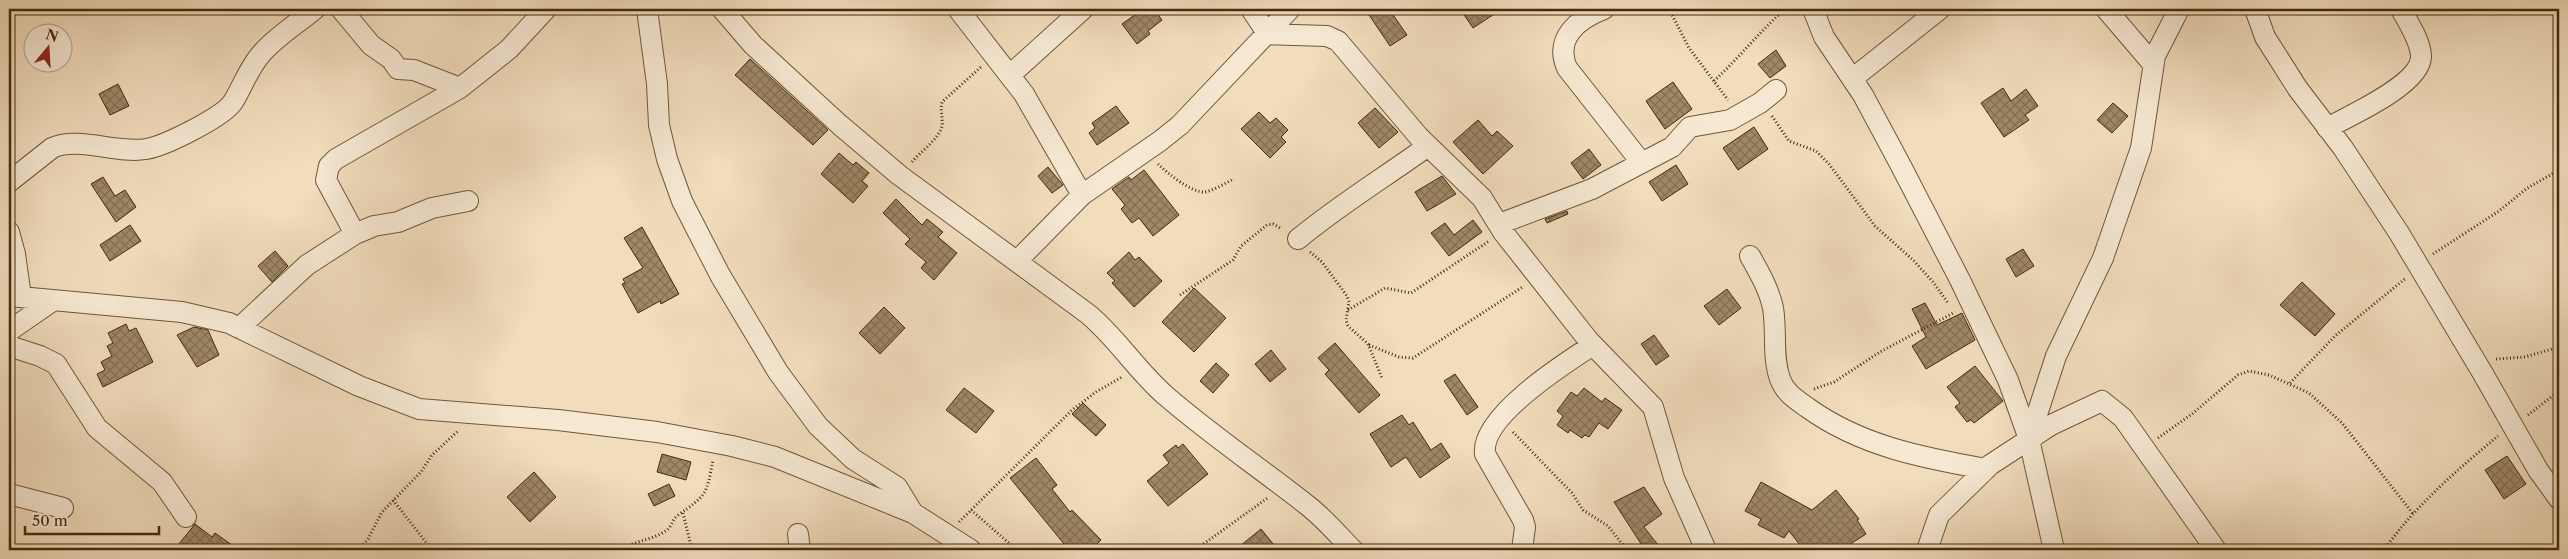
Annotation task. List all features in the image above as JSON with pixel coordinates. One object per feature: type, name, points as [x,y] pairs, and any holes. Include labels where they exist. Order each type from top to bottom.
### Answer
[{"type":"street","points":[[9,182],[52,148],[60,145],[77,144],[114,150],[148,149],[213,120],[232,104],[264,51],[315,9]]},
{"type":"street","points":[[341,9],[371,45],[391,59],[398,69],[414,70],[460,88]]},
{"type":"street","points":[[355,234],[326,180],[329,166],[336,159],[460,88],[509,49],[546,9]]},
{"type":"street","points":[[648,9],[657,84],[659,125],[667,159],[682,201],[720,275],[778,372],[818,426],[853,459],[897,486],[913,513]]},
{"type":"street","points":[[958,9],[1024,94],[1082,195]]},
{"type":"street","points":[[1010,75],[1082,9]]},
{"type":"street","points":[[1251,9],[1266,34]]},
{"type":"street","points":[[1018,261],[1082,195],[1180,125],[1290,9]]},
{"type":"street","points":[[1604,9],[1580,21],[1570,33],[1562,48],[1562,57],[1567,68],[1641,162]]},
{"type":"street","points":[[1813,9],[1824,37],[1852,79],[1900,164],[1962,308],[2008,380],[2029,439],[2054,550]]},
{"type":"street","points":[[1852,79],[1940,9]]},
{"type":"street","points":[[2106,9],[2153,64]]},
{"type":"street","points":[[2029,439],[2053,364],[2103,258],[2141,148],[2153,64],[2163,37],[2179,9]]},
{"type":"street","points":[[2255,9],[2265,37],[2298,89],[2343,148],[2419,267],[2476,361],[2538,470],[2559,499]]},
{"type":"street","points":[[2327,128],[2390,93],[2418,68],[2421,56],[2416,38],[2402,11]]},
{"type":"street","points":[[731,14],[840,125],[899,175],[1018,261],[1106,329],[1141,371],[1165,395],[1220,442],[1309,506],[1353,550]]},
{"type":"street","points":[[1266,34],[1327,36],[1338,42],[1428,146],[1482,198],[1501,228],[1593,345],[1653,406],[1674,478],[1706,550]]},
{"type":"street","points":[[1501,228],[1592,188],[1672,147],[1690,127],[1717,124],[1739,115],[1768,96]]},
{"type":"street","points":[[1298,239],[1329,214],[1428,146]]},
{"type":"street","points":[[239,328],[307,265],[355,234],[374,226],[398,222],[432,208],[468,201]]},
{"type":"street","points":[[9,232],[15,254],[15,297],[50,302],[182,312],[208,317],[239,328],[359,386],[419,409],[576,422],[657,432],[717,443],[776,457],[913,513],[971,550]]},
{"type":"street","points":[[1750,256],[1764,282],[1773,308],[1775,355],[1780,378],[1792,396],[1847,433],[1921,457],[1986,469]]},
{"type":"street","points":[[9,331],[50,302]]},
{"type":"street","points":[[1522,550],[1525,527],[1523,520],[1485,454],[1485,445],[1491,429],[1516,402],[1559,367],[1593,345]]},
{"type":"street","points":[[9,346],[40,356],[56,364],[97,428],[162,482],[186,517]]},
{"type":"street","points":[[1927,550],[1939,515],[1986,469],[2051,425],[2102,401],[2123,418],[2216,550]]},
{"type":"street","points":[[9,494],[63,508]]},
{"type":"path","points":[[1669,9],[1689,48],[1739,115]]},
{"type":"path","points":[[1714,81],[1740,57],[1766,26],[1785,9]]},
{"type":"path","points":[[899,175],[940,131],[942,102],[994,55]]},
{"type":"path","points":[[1768,96],[1789,141],[1816,151],[1829,164],[1875,226],[1962,308],[1880,352],[1834,382],[1792,396]]},
{"type":"path","points":[[1146,151],[1168,174],[1196,190],[1204,192],[1234,179]]},
{"type":"path","points":[[2290,383],[2335,336],[2442,247],[2491,217],[2526,189],[2559,170]]},
{"type":"path","points":[[1180,295],[1233,260],[1241,246],[1267,225],[1273,224],[1298,239],[1322,262],[1347,296],[1348,310],[1346,320],[1348,326],[1368,344],[1399,357],[1413,358],[1540,276]]},
{"type":"path","points":[[1348,310],[1385,288],[1411,293],[1501,228]]},
{"type":"path","points":[[1368,344],[1382,378]]},
{"type":"path","points":[[2476,361],[2525,357],[2559,347]]},
{"type":"path","points":[[946,535],[1072,410],[1096,392],[1126,375],[1141,371]]},
{"type":"path","points":[[2142,447],[2192,414],[2238,374],[2249,371],[2290,383],[2309,393],[2342,423],[2414,516]]},
{"type":"path","points":[[2384,550],[2398,530],[2476,454],[2559,391]]},
{"type":"path","points":[[359,550],[368,540],[382,512],[421,472],[432,455],[474,414]]},
{"type":"path","points":[[1501,419],[1572,493],[1583,510],[1608,526],[1627,550]]},
{"type":"path","points":[[632,544],[662,534],[669,528],[675,518],[696,505],[706,491],[717,443]]},
{"type":"path","points":[[1194,550],[1283,487]]},
{"type":"path","points":[[393,500],[432,550]]},
{"type":"path","points":[[970,510],[1017,550]]},
{"type":"path","points":[[683,513],[690,550]]},
{"type":"building","points":[[1143,9],[1154,9],[1162,20],[1148,31],[1150,34],[1137,44],[1122,24]]},
{"type":"building","points":[[1365,9],[1389,9],[1407,35],[1390,46]]},
{"type":"building","points":[[1460,9],[1502,9],[1473,28]]},
{"type":"building","points":[[1776,50],[1786,66],[1770,78],[1758,64]]},
{"type":"building","points":[[750,59],[828,130],[813,145],[735,75]]},
{"type":"building","points":[[1673,82],[1692,109],[1665,129],[1646,101]]},
{"type":"building","points":[[118,84],[129,106],[110,115],[99,94]]},
{"type":"building","points":[[2003,88],[2011,101],[2026,89],[2038,106],[2025,115],[2029,120],[2004,137],[1981,103]]},
{"type":"building","points":[[2113,103],[2128,116],[2112,133],[2097,120]]},
{"type":"building","points":[[1116,106],[1129,123],[1097,145],[1089,133],[1095,128],[1092,123]]},
{"type":"building","points":[[1375,108],[1398,132],[1379,148],[1358,123]]},
{"type":"building","points":[[1259,112],[1270,123],[1276,118],[1288,130],[1281,137],[1286,142],[1270,158],[1241,129]]},
{"type":"building","points":[[1478,120],[1492,136],[1497,131],[1513,146],[1483,174],[1453,142]]},
{"type":"building","points":[[1754,127],[1768,149],[1738,170],[1723,148]]},
{"type":"building","points":[[1589,149],[1601,165],[1583,179],[1571,163]]},
{"type":"building","points":[[839,153],[853,165],[856,162],[869,173],[862,181],[868,186],[853,203],[821,174]]},
{"type":"building","points":[[1676,165],[1688,184],[1662,201],[1649,182]]},
{"type":"building","points":[[1048,167],[1063,185],[1052,193],[1038,176]]},
{"type":"building","points":[[1144,170],[1179,215],[1153,236],[1139,218],[1132,223],[1121,209],[1125,205],[1112,189],[1129,177],[1131,180]]},
{"type":"building","points":[[1442,176],[1456,194],[1427,211],[1415,192]]},
{"type":"building","points":[[103,177],[115,196],[125,190],[136,207],[116,222],[91,184]]},
{"type":"building","points":[[896,199],[922,225],[927,219],[943,232],[938,237],[957,253],[934,280],[921,268],[926,262],[905,244],[910,239],[883,213]]},
{"type":"building","points":[[1567,211],[1568,214],[1547,223],[1545,219]]},
{"type":"building","points":[[1473,220],[1482,232],[1449,256],[1431,233],[1445,223],[1454,235]]},
{"type":"building","points":[[130,225],[141,241],[110,261],[100,245]]},
{"type":"building","points":[[642,227],[679,294],[661,304],[660,301],[638,313],[622,284],[625,283],[623,279],[643,268],[624,238]]},
{"type":"building","points":[[2023,249],[2034,266],[2016,277],[2006,259]]},
{"type":"building","points":[[275,251],[288,266],[272,282],[258,266]]},
{"type":"building","points":[[1129,252],[1135,260],[1139,257],[1162,281],[1134,307],[1112,283],[1115,281],[1107,273]]},
{"type":"building","points":[[2302,282],[2335,314],[2315,336],[2280,305]]},
{"type":"building","points":[[1194,288],[1226,318],[1194,352],[1162,322]]},
{"type":"building","points":[[1727,289],[1741,308],[1719,325],[1704,306]]},
{"type":"building","points":[[1925,303],[1937,325],[1962,313],[1975,340],[1926,369],[1912,346],[1926,337],[1912,309]]},
{"type":"building","points":[[884,307],[905,328],[880,354],[859,333]]},
{"type":"building","points":[[126,324],[129,331],[136,328],[153,362],[103,387],[97,374],[105,370],[101,362],[112,356],[107,346],[113,343],[108,333]]},
{"type":"building","points":[[194,327],[208,330],[219,355],[197,367],[177,335]]},
{"type":"building","points":[[1654,335],[1669,356],[1656,365],[1641,344]]},
{"type":"building","points":[[1335,343],[1380,395],[1359,413],[1325,374],[1329,370],[1318,358]]},
{"type":"building","points":[[1271,350],[1286,369],[1270,382],[1255,364]]},
{"type":"building","points":[[1216,363],[1229,375],[1213,393],[1200,381]]},
{"type":"building","points":[[1975,366],[2003,401],[1974,423],[1971,420],[1967,422],[1955,407],[1960,403],[1947,387]]},
{"type":"building","points":[[1455,374],[1478,407],[1467,415],[1444,381]]},
{"type":"building","points":[[964,388],[994,411],[976,433],[946,410]]},
{"type":"building","points":[[1584,388],[1602,402],[1605,398],[1622,410],[1608,429],[1599,423],[1589,437],[1585,435],[1582,438],[1570,430],[1568,433],[1557,425],[1563,416],[1557,411],[1571,392],[1577,396]]},
{"type":"building","points":[[1083,403],[1106,425],[1096,436],[1072,414]]},
{"type":"building","points":[[1402,415],[1409,425],[1413,422],[1431,450],[1441,443],[1450,457],[1420,478],[1406,457],[1391,467],[1370,434]]},
{"type":"building","points":[[1183,444],[1208,474],[1168,506],[1147,481],[1169,463],[1163,455],[1176,445],[1178,448]]},
{"type":"building","points":[[662,454],[691,462],[686,480],[657,472]]},
{"type":"building","points":[[2507,456],[2526,484],[2504,499],[2485,470]]},
{"type":"building","points":[[1036,458],[1057,485],[1052,489],[1070,512],[1072,510],[1101,540],[1090,550],[1069,550],[1010,478]]},
{"type":"building","points":[[534,472],[556,497],[530,522],[507,497]]},
{"type":"building","points":[[1761,482],[1812,510],[1836,490],[1859,519],[1857,520],[1866,534],[1841,550],[1804,550],[1789,531],[1784,538],[1758,525],[1761,519],[1745,511]]},
{"type":"building","points":[[669,484],[675,496],[654,506],[648,494]]},
{"type":"building","points":[[1644,487],[1662,514],[1644,527],[1662,550],[1645,550],[1614,502]]},
{"type":"building","points":[[195,524],[212,537],[215,533],[239,550],[174,550]]},
{"type":"building","points":[[1261,529],[1278,550],[1235,550]]}]
